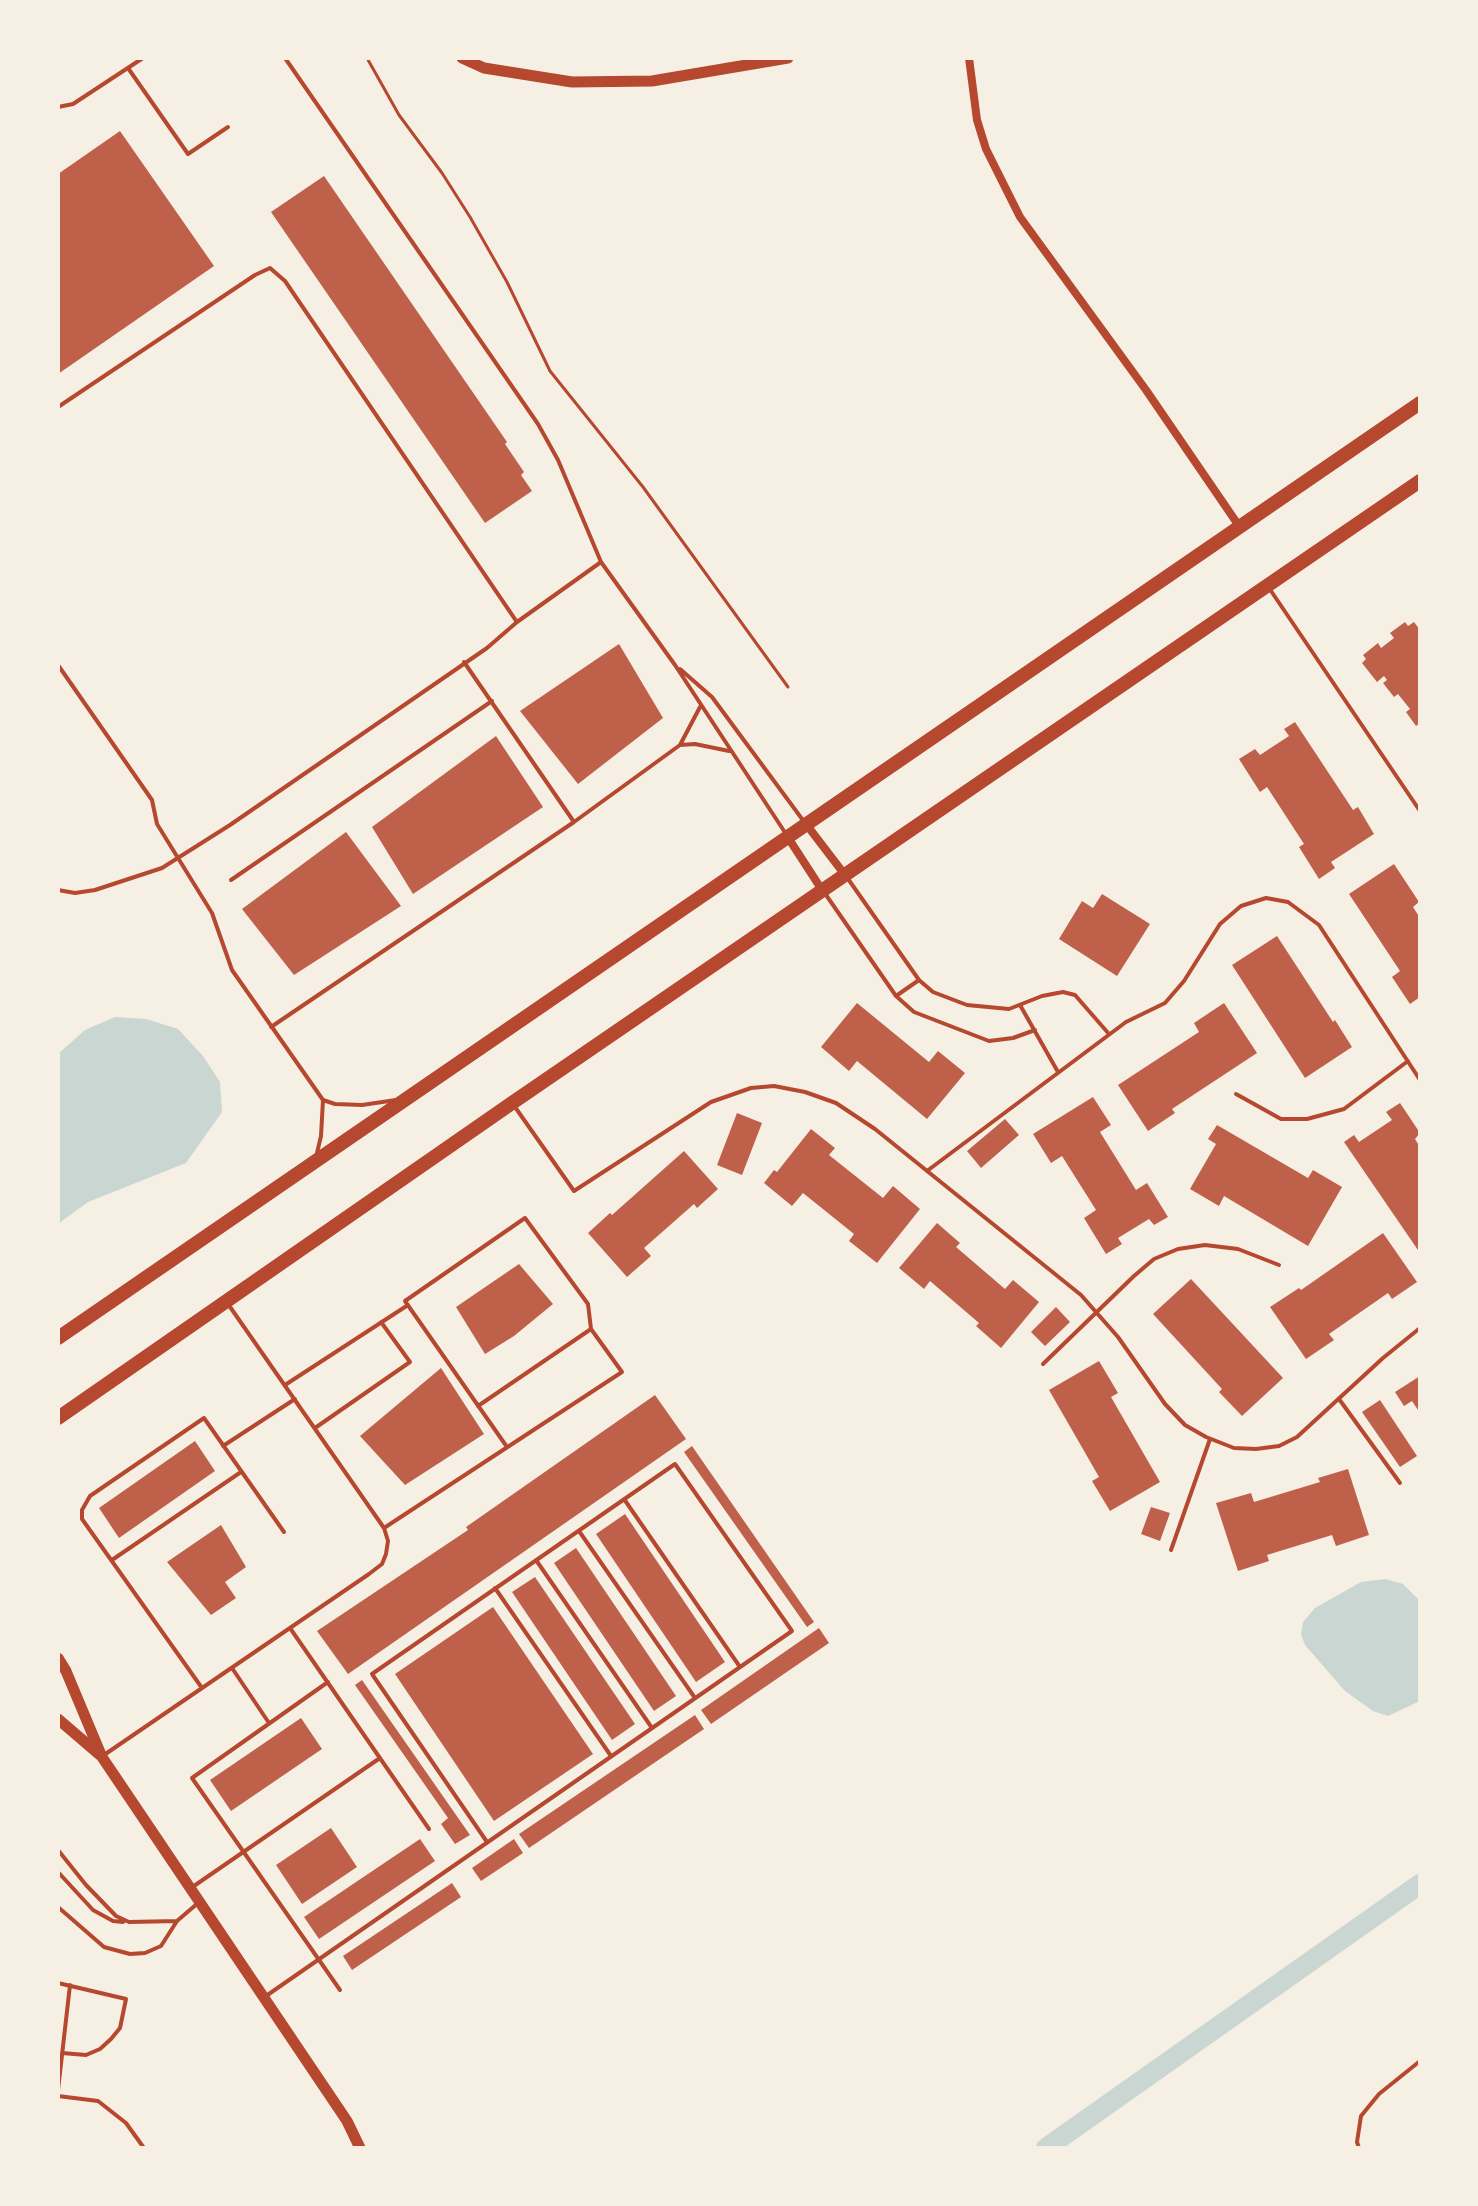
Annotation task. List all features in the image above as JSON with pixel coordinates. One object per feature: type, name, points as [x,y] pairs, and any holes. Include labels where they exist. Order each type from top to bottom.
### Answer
[{"type":"main road","points":[[58,1338],[1420,403]]},
{"type":"main road","points":[[58,1418],[1420,481]]},
{"type":"street","points":[[462,58],[484,68],[572,82],[652,81],[788,58]]},
{"type":"street","points":[[969,58],[977,120],[986,149],[1020,217],[1146,390],[1239,526]]},
{"type":"street","points":[[806,824],[845,875]]},
{"type":"street","points":[[787,836],[822,890]]},
{"type":"street","points":[[58,1658],[102,1757],[347,2121],[360,2148]]},
{"type":"street","points":[[58,1719],[102,1757]]},
{"type":"lane","points":[[58,107],[73,104],[143,58]]},
{"type":"lane","points":[[285,58],[538,424],[558,460],[601,562],[675,665],[787,836]]},
{"type":"lane","points":[[128,68],[188,154],[228,127]]},
{"type":"lane","points":[[58,407],[270,268],[285,281],[517,622]]},
{"type":"lane","points":[[58,890],[75,893],[95,890],[148,873],[179,857],[487,648],[517,622],[601,562]]},
{"type":"lane","points":[[1268,586],[1420,811]]},
{"type":"lane","points":[[464,661],[574,822]]},
{"type":"lane","points":[[58,665],[152,800],[157,824],[212,913],[232,970],[323,1100],[335,1104],[362,1105],[402,1100]]},
{"type":"lane","points":[[675,665],[712,697],[806,824]]},
{"type":"lane","points":[[231,880],[492,701]]},
{"type":"lane","points":[[271,1027],[574,822],[680,745],[700,707]]},
{"type":"lane","points":[[680,745],[695,744],[730,751]]},
{"type":"lane","points":[[845,875],[919,980],[933,992],[967,1005],[1009,1009],[1042,996],[1063,992],[1075,995],[1109,1034]]},
{"type":"lane","points":[[822,890],[896,996],[914,1012],[989,1041],[1013,1038],[1035,1030]]},
{"type":"lane","points":[[927,1171],[1109,1034],[1165,1003],[1184,981],[1220,924],[1241,906],[1266,898],[1288,902],[1319,925],[1420,1080]]},
{"type":"lane","points":[[896,996],[919,980]]},
{"type":"lane","points":[[1020,1005],[1058,1072]]},
{"type":"lane","points":[[1236,1094],[1281,1119],[1307,1119],[1344,1109],[1408,1061]]},
{"type":"lane","points":[[1413,1068],[1420,1063]]},
{"type":"lane","points":[[512,1103],[574,1191],[711,1102],[751,1088],[774,1086],[805,1092],[836,1103],[875,1129],[1081,1295],[1118,1337],[1165,1404],[1185,1425],[1234,1448],[1279,1446],[1297,1437],[1420,1328]]},
{"type":"lane","points":[[315,1159],[321,1136],[323,1100]]},
{"type":"lane","points":[[384,1528],[622,1372],[591,1329],[588,1304],[525,1218],[405,1301],[507,1447]]},
{"type":"lane","points":[[1043,1364],[1154,1259],[1178,1249],[1205,1245],[1238,1249],[1279,1265]]},
{"type":"lane","points":[[102,1757],[382,1564],[388,1541],[384,1528],[226,1301]]},
{"type":"lane","points":[[285,1385],[408,1305]]},
{"type":"lane","points":[[315,1428],[410,1362],[381,1322]]},
{"type":"lane","points":[[478,1406],[591,1329]]},
{"type":"lane","points":[[223,1446],[295,1399]]},
{"type":"lane","points":[[1339,1399],[1400,1483]]},
{"type":"lane","points":[[202,1688],[82,1519],[82,1510],[90,1496],[204,1418],[284,1532]]},
{"type":"lane","points":[[1171,1550],[1210,1439]]},
{"type":"lane","points":[[264,1997],[792,1631],[675,1464],[372,1674],[487,1842]]},
{"type":"lane","points":[[112,1560],[241,1472]]},
{"type":"lane","points":[[624,1499],[740,1667]]},
{"type":"lane","points":[[579,1531],[695,1698]]},
{"type":"lane","points":[[536,1560],[652,1728]]},
{"type":"lane","points":[[495,1588],[611,1756]]},
{"type":"lane","points":[[290,1628],[429,1829]]},
{"type":"lane","points":[[232,1668],[269,1723]]},
{"type":"lane","points":[[328,1682],[192,1778],[340,1990]]},
{"type":"lane","points":[[191,1888],[380,1758]]},
{"type":"lane","points":[[58,1850],[116,1916],[129,1922]]},
{"type":"lane","points":[[58,1872],[93,1910],[113,1921],[177,1921]]},
{"type":"lane","points":[[58,1907],[104,1947],[130,1954],[145,1953],[161,1946],[177,1921],[199,1901]]},
{"type":"lane","points":[[58,1983],[126,1999],[120,2028],[100,2049],[86,2055],[62,2053]]},
{"type":"lane","points":[[70,1985],[58,2093],[98,2101],[126,2123],[144,2148]]},
{"type":"lane","points":[[1356,2146],[1361,2116],[1379,2094],[1420,2061]]},
{"type":"path","points":[[367,58],[399,115],[470,217],[507,282],[550,371],[643,487],[788,687]]},
{"type":"shaded area","points":[[115,1017],[146,1019],[178,1029],[203,1056],[220,1082],[222,1112],[186,1163],[88,1202],[58,1224],[58,1054],[85,1030]]},
{"type":"shaded area","points":[[1385,1579],[1403,1584],[1420,1601],[1420,1701],[1388,1716],[1373,1711],[1345,1691],[1305,1645],[1301,1634],[1303,1622],[1315,1608],[1361,1582]]},
{"type":"building","points":[[120,131],[214,266],[58,374],[58,174]]},
{"type":"building","points":[[324,176],[507,442],[505,444],[524,472],[521,475],[532,491],[485,523],[271,212]]},
{"type":"building","points":[[1405,622],[1408,626],[1414,622],[1420,630],[1420,723],[1416,726],[1406,712],[1410,709],[1398,694],[1394,697],[1383,683],[1387,680],[1384,676],[1377,682],[1362,663],[1366,659],[1363,655],[1378,643],[1381,648],[1394,638],[1390,633]]},
{"type":"building","points":[[619,644],[663,718],[578,784],[520,711]]},
{"type":"building","points":[[1295,722],[1353,810],[1358,807],[1374,834],[1331,862],[1335,868],[1319,879],[1299,847],[1304,844],[1267,787],[1260,792],[1239,759],[1255,749],[1260,755],[1289,736],[1284,729]]},
{"type":"building","points":[[496,736],[543,807],[413,894],[372,827]]},
{"type":"building","points":[[346,832],[401,906],[294,975],[242,909]]},
{"type":"building","points":[[1394,864],[1419,902],[1413,907],[1420,918],[1420,997],[1410,1004],[1392,977],[1400,971],[1349,894]]},
{"type":"building","points":[[1102,894],[1150,924],[1117,976],[1059,939],[1082,901],[1093,908]]},
{"type":"building","points":[[1277,936],[1352,1047],[1305,1078],[1232,965]]},
{"type":"building","points":[[857,1003],[929,1062],[938,1051],[965,1073],[927,1119],[857,1061],[849,1071],[821,1047]]},
{"type":"building","points":[[1224,1003],[1257,1053],[1172,1109],[1175,1113],[1148,1131],[1118,1085],[1199,1032],[1194,1023]]},
{"type":"building","points":[[1093,1097],[1111,1125],[1100,1132],[1136,1190],[1147,1183],[1168,1217],[1154,1225],[1149,1219],[1118,1238],[1122,1244],[1106,1254],[1084,1218],[1096,1210],[1062,1156],[1051,1163],[1033,1134]]},
{"type":"building","points":[[1400,1103],[1420,1133],[1415,1139],[1420,1147],[1420,1253],[1344,1142],[1354,1135],[1359,1142],[1392,1120],[1386,1112]]},
{"type":"building","points":[[737,1113],[762,1123],[742,1175],[717,1165]]},
{"type":"building","points":[[1005,1119],[1019,1135],[981,1168],[967,1151]]},
{"type":"building","points":[[1217,1125],[1308,1178],[1313,1170],[1342,1187],[1308,1246],[1224,1196],[1219,1206],[1190,1189],[1216,1144],[1208,1139]]},
{"type":"building","points":[[811,1129],[835,1148],[829,1155],[883,1198],[893,1186],[920,1209],[877,1263],[849,1241],[854,1234],[803,1193],[792,1206],[764,1183],[774,1170],[777,1172]]},
{"type":"building","points":[[684,1151],[718,1189],[697,1208],[694,1204],[644,1248],[651,1256],[627,1277],[588,1233]]},
{"type":"building","points":[[937,1223],[960,1243],[956,1247],[1005,1289],[1013,1280],[1039,1302],[1001,1348],[976,1326],[979,1323],[930,1281],[924,1289],[899,1268]]},
{"type":"building","points":[[1383,1233],[1417,1282],[1392,1299],[1388,1293],[1329,1334],[1334,1340],[1306,1359],[1270,1307],[1299,1288],[1301,1290]]},
{"type":"building","points":[[519,1264],[553,1304],[514,1336],[485,1354],[456,1307]]},
{"type":"building","points":[[1191,1279],[1283,1378],[1242,1416],[1219,1392],[1222,1389],[1153,1314]]},
{"type":"building","points":[[1056,1307],[1070,1322],[1045,1346],[1031,1332]]},
{"type":"building","points":[[1099,1361],[1118,1393],[1111,1397],[1160,1482],[1110,1511],[1092,1481],[1099,1477],[1049,1390]]},
{"type":"building","points":[[441,1368],[484,1434],[405,1485],[360,1436]]},
{"type":"building","points":[[1420,1376],[1420,1413],[1412,1401],[1404,1406],[1395,1392]]},
{"type":"building","points":[[655,1395],[686,1439],[348,1674],[317,1631],[468,1530],[466,1527]]},
{"type":"building","points":[[1380,1400],[1417,1456],[1400,1467],[1362,1412]]},
{"type":"building","points":[[195,1441],[215,1471],[119,1538],[99,1508]]},
{"type":"building","points":[[692,1446],[814,1622],[807,1627],[684,1452]]},
{"type":"building","points":[[1348,1469],[1369,1535],[1336,1546],[1332,1535],[1267,1555],[1269,1561],[1238,1571],[1216,1503],[1251,1493],[1254,1502],[1320,1482],[1318,1478]]},
{"type":"building","points":[[1151,1507],[1170,1513],[1160,1541],[1141,1534]]},
{"type":"building","points":[[625,1514],[725,1662],[696,1682],[596,1534]]},
{"type":"building","points":[[221,1525],[246,1567],[225,1582],[236,1598],[211,1615],[167,1562]]},
{"type":"building","points":[[576,1548],[676,1696],[654,1711],[554,1563]]},
{"type":"building","points":[[535,1577],[635,1724],[612,1740],[512,1592]]},
{"type":"building","points":[[493,1607],[593,1754],[494,1821],[395,1674]]},
{"type":"building","points":[[819,1628],[829,1643],[711,1724],[701,1710]]},
{"type":"building","points":[[362,1680],[470,1835],[455,1844],[441,1824],[448,1818],[355,1685]]},
{"type":"building","points":[[695,1715],[704,1729],[529,1848],[519,1834]]},
{"type":"building","points":[[301,1718],[322,1749],[231,1811],[210,1780]]},
{"type":"building","points":[[331,1828],[357,1867],[302,1904],[276,1865]]},
{"type":"building","points":[[420,1839],[435,1861],[319,1939],[304,1917]]},
{"type":"building","points":[[514,1839],[523,1853],[481,1881],[472,1868]]},
{"type":"building","points":[[452,1883],[461,1897],[352,1970],[343,1956]]},
{"type":"waterway","points":[[1046,2148],[1420,1884]]}]
